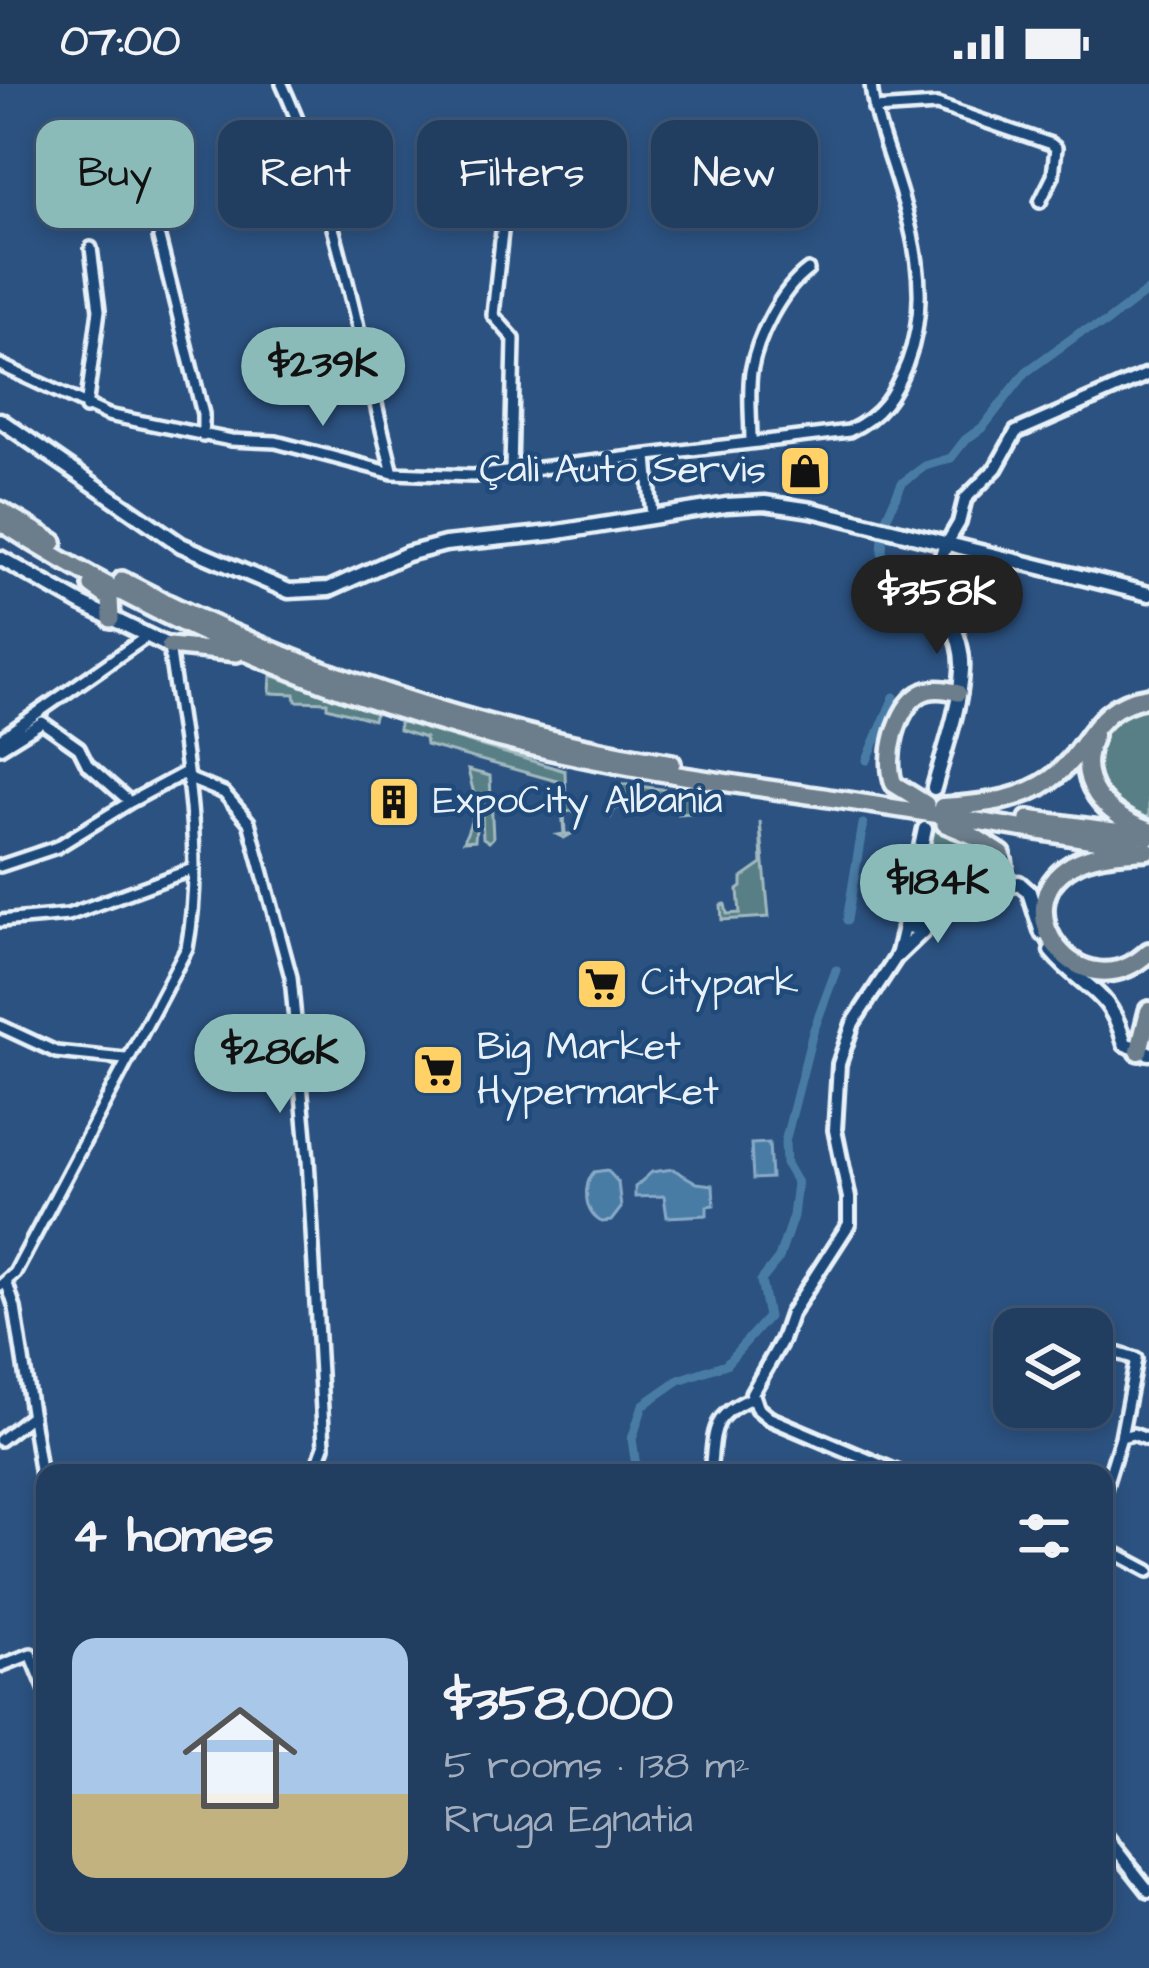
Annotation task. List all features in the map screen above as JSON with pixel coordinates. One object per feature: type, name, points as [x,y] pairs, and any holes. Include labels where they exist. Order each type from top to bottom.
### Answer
[{"type":"highway","points":[[0,510],[142,591],[222,628],[431,706],[595,749],[934,800],[1148,842]]},
{"type":"highway","points":[[0,522],[138,600],[259,657],[411,714],[635,768],[1148,842]]},
{"type":"highway","points":[[18,533],[25,548],[105,593],[111,619]]},
{"type":"highway","points":[[169,646],[259,657]]},
{"type":"highway","points":[[958,693],[932,689],[915,697],[906,709],[891,751],[894,784],[934,800],[992,802],[1040,785],[1061,770],[1110,710],[1126,702],[1149,700]]},
{"type":"highway","points":[[1148,842],[1106,807],[1086,772],[1089,746],[1099,727],[1114,712],[1149,700]]},
{"type":"highway","points":[[872,805],[962,830],[1002,854]]},
{"type":"highway","points":[[1148,842],[1072,865],[1050,889],[1044,911],[1048,933],[1059,951],[1088,970],[1127,968],[1149,952]]},
{"type":"highway","points":[[1144,1052],[1149,1011]]},
{"type":"main road","points":[[0,420],[181,545],[295,592],[329,589],[438,545],[765,503],[1149,594]]},
{"type":"main road","points":[[934,800],[962,657],[938,586],[946,544]]},
{"type":"main road","points":[[0,558],[169,646]]},
{"type":"main road","points":[[926,829],[904,927],[931,923]]},
{"type":"main road","points":[[1002,854],[1030,892],[1050,949],[1103,995],[1125,1044],[1144,1052]]},
{"type":"main road","points":[[907,905],[911,915],[920,919],[979,894],[1004,874],[1002,854]]},
{"type":"main road","points":[[979,894],[1019,883],[1030,892]]},
{"type":"main road","points":[[897,956],[944,912]]},
{"type":"street","points":[[282,84],[322,193],[393,473]]},
{"type":"street","points":[[0,365],[86,408],[203,436],[276,442],[393,473],[445,477],[511,472],[839,434],[862,426],[891,398],[914,345],[920,302],[916,243],[874,109],[871,84]]},
{"type":"street","points":[[874,109],[937,105],[1052,144],[1056,163],[1040,202]]},
{"type":"street","points":[[502,228],[493,315],[514,339],[511,472]]},
{"type":"street","points":[[159,238],[204,420],[203,436]]},
{"type":"street","points":[[86,408],[99,310],[92,248]]},
{"type":"street","points":[[751,442],[755,356],[789,285],[808,271]]},
{"type":"street","points":[[946,544],[959,523],[965,500],[990,477],[1016,432],[1149,374]]},
{"type":"street","points":[[647,457],[652,516]]},
{"type":"street","points":[[0,743],[146,637]]},
{"type":"street","points":[[39,1464],[3,1285],[187,947],[194,906],[186,775],[169,646]]},
{"type":"street","points":[[0,743],[42,722],[80,748],[87,764],[130,802]]},
{"type":"street","points":[[0,866],[57,847],[130,802],[186,775]]},
{"type":"street","points":[[186,775],[224,794],[249,822],[291,976],[308,1159],[324,1446],[317,1464]]},
{"type":"street","points":[[0,921],[68,915],[193,869]]},
{"type":"street","points":[[878,1464],[777,1421],[757,1408],[752,1398],[791,1314],[848,1224],[849,1198],[836,1130],[839,1064],[853,1023],[897,956],[904,927]]},
{"type":"street","points":[[0,1027],[56,1052],[125,1059]]},
{"type":"street","points":[[1113,1352],[1136,1359],[1113,1464]]},
{"type":"street","points":[[711,1464],[716,1423],[727,1410],[752,1398]]},
{"type":"street","points":[[0,1440],[32,1415]]},
{"type":"street","points":[[1121,1437],[1133,1434],[1149,1440]]},
{"type":"street","points":[[1113,1552],[1149,1571]]},
{"type":"street","points":[[0,1666],[31,1654],[36,1666]]},
{"type":"street","points":[[1113,1845],[1149,1891]]},
{"type":"green space","points":[[271,675],[375,713],[373,720],[327,707],[327,702],[296,701],[295,694],[270,693]]},
{"type":"green space","points":[[1149,708],[1149,818],[1107,794],[1094,759],[1108,726],[1125,714]]},
{"type":"green space","points":[[399,721],[565,771],[566,803],[572,804],[573,811],[564,812],[565,834],[571,834],[558,835],[564,834],[560,782],[426,745],[425,738],[399,730]]},
{"type":"green space","points":[[468,770],[490,776],[493,838],[489,842],[483,838],[482,815],[477,816],[475,840],[464,841],[477,806]]},
{"type":"green space","points":[[623,784],[705,795],[710,806],[707,812],[678,814],[676,804],[615,808],[612,814],[611,794]]},
{"type":"green space","points":[[760,821],[769,917],[722,920],[721,905],[725,904],[727,914],[740,913],[742,878],[762,864]]},
{"type":"green space","points":[[931,827],[965,837],[1003,864],[990,884],[923,916],[912,904]]},
{"type":"water","points":[[769,1143],[771,1178],[753,1179],[751,1144]]},
{"type":"water","points":[[673,1169],[697,1183],[713,1185],[714,1205],[707,1206],[707,1215],[667,1217],[664,1196],[635,1197],[635,1187],[652,1172]]},
{"type":"water","points":[[607,1170],[618,1182],[621,1208],[611,1221],[602,1222],[591,1213],[587,1191],[594,1172]]},
{"type":"waterway","points":[[897,600],[882,552],[884,523],[902,483],[925,466],[951,458],[983,427],[1026,372],[1149,290]]},
{"type":"waterway","points":[[867,760],[894,697]]},
{"type":"waterway","points":[[847,920],[863,824]]},
{"type":"waterway","points":[[636,1464],[632,1439],[643,1405],[679,1380],[726,1364],[768,1317],[761,1281],[779,1258],[793,1216],[797,1183],[786,1164],[785,1142],[813,1032],[836,970]]},
{"type":"place","name":"Çali Auto Servis","points":[[805,471]]},
{"type":"place","name":"ExpoCity Albania","points":[[394,802]]},
{"type":"place","name":"Citypark","points":[[602,984]]},
{"type":"place","name":"Big Market Hypermarket","points":[[438,1070]]}]
